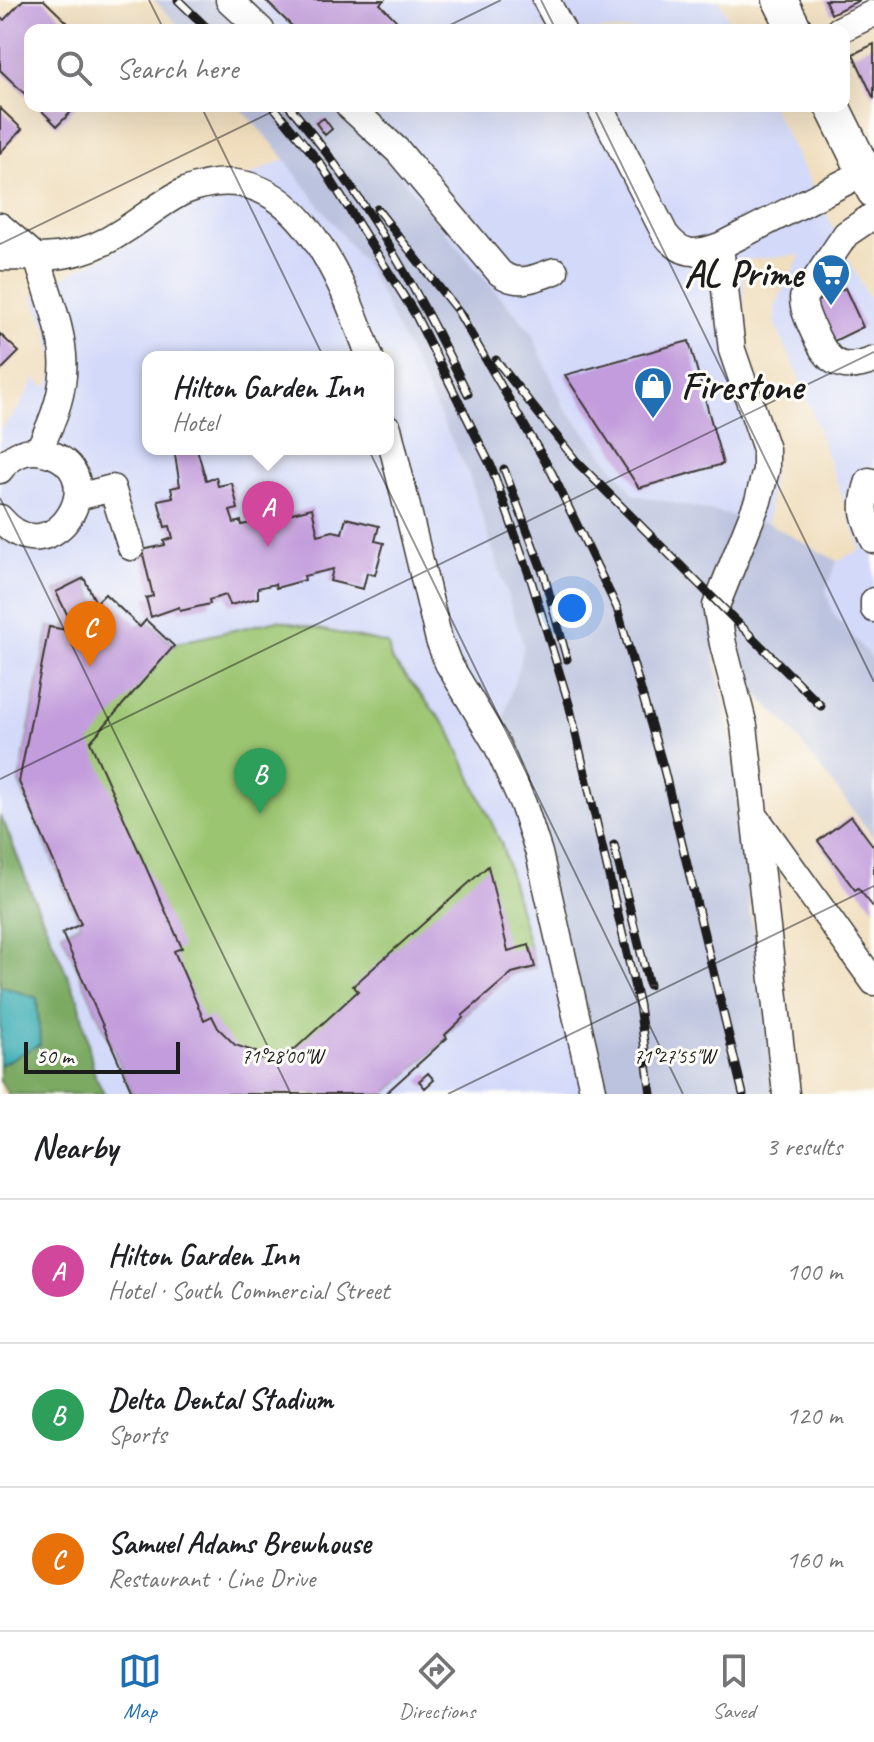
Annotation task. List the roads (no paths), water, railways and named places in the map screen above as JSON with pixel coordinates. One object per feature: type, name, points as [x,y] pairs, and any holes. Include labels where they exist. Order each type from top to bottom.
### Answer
[{"type":"main road","points":[[780,0],[792,24]]},
{"type":"main road","points":[[835,112],[869,181]]},
{"type":"street","points":[[229,0],[255,24]]},
{"type":"street","points":[[546,0],[559,24]]},
{"type":"street","points":[[850,25],[874,13]]},
{"type":"street","points":[[356,112],[398,151],[500,273],[509,280],[523,282],[555,271]]},
{"type":"street","points":[[603,112],[673,245],[695,253],[720,246],[869,181]]},
{"type":"street","points":[[3,242],[37,258],[66,256],[90,250],[171,198],[197,188],[228,183],[259,190],[277,198],[301,218],[327,258],[367,351]]},
{"type":"street","points":[[874,215],[846,234],[803,298],[803,307],[823,353],[833,362],[844,366],[863,365],[874,360]]},
{"type":"street","points":[[720,246],[732,350],[766,449],[766,470],[758,501],[716,606],[744,726],[786,1094]]},
{"type":"street","points":[[37,258],[61,334],[65,364],[52,424],[38,451]]},
{"type":"street","points":[[0,470],[14,456],[38,451],[51,454],[72,471],[78,497],[68,521],[47,535],[22,535],[10,529],[0,518]]},
{"type":"street","points":[[394,453],[439,640],[448,663],[497,745],[514,781],[539,853],[594,1094]]},
{"type":"street","points":[[872,482],[862,503],[864,517],[874,540]]},
{"type":"street","points":[[78,497],[112,488],[131,547]]},
{"type":"street","points":[[874,601],[874,609]]},
{"type":"street","points":[[756,817],[874,982]]},
{"type":"water","points":[[0,986],[37,998],[40,1044],[0,1065]]},
{"type":"railway","points":[[178,0],[203,24]]},
{"type":"railway","points":[[278,112],[320,163],[415,314],[491,466],[531,580],[569,704],[639,1005],[651,1094]]},
{"type":"railway","points":[[294,112],[342,174],[388,244],[468,394]]},
{"type":"railway","points":[[377,209],[464,319]]},
{"type":"railway","points":[[457,310],[552,473],[617,608],[664,770],[743,1094]]},
{"type":"railway","points":[[496,360],[577,462],[821,706]]},
{"type":"railway","points":[[504,469],[544,575],[567,659]]},
{"type":"railway","points":[[614,845],[649,985]]},
{"type":"place","name":"AL Prime","points":[[831,307]]},
{"type":"place","name":"Firestone","points":[[653,420]]},
{"type":"place","name":"Hilton Garden Inn","points":[[268,547]]},
{"type":"place","name":"Samuel Adams Brewhouse","points":[[90,667]]},
{"type":"place","name":"Delta Dental Stadium","points":[[260,814]]}]
